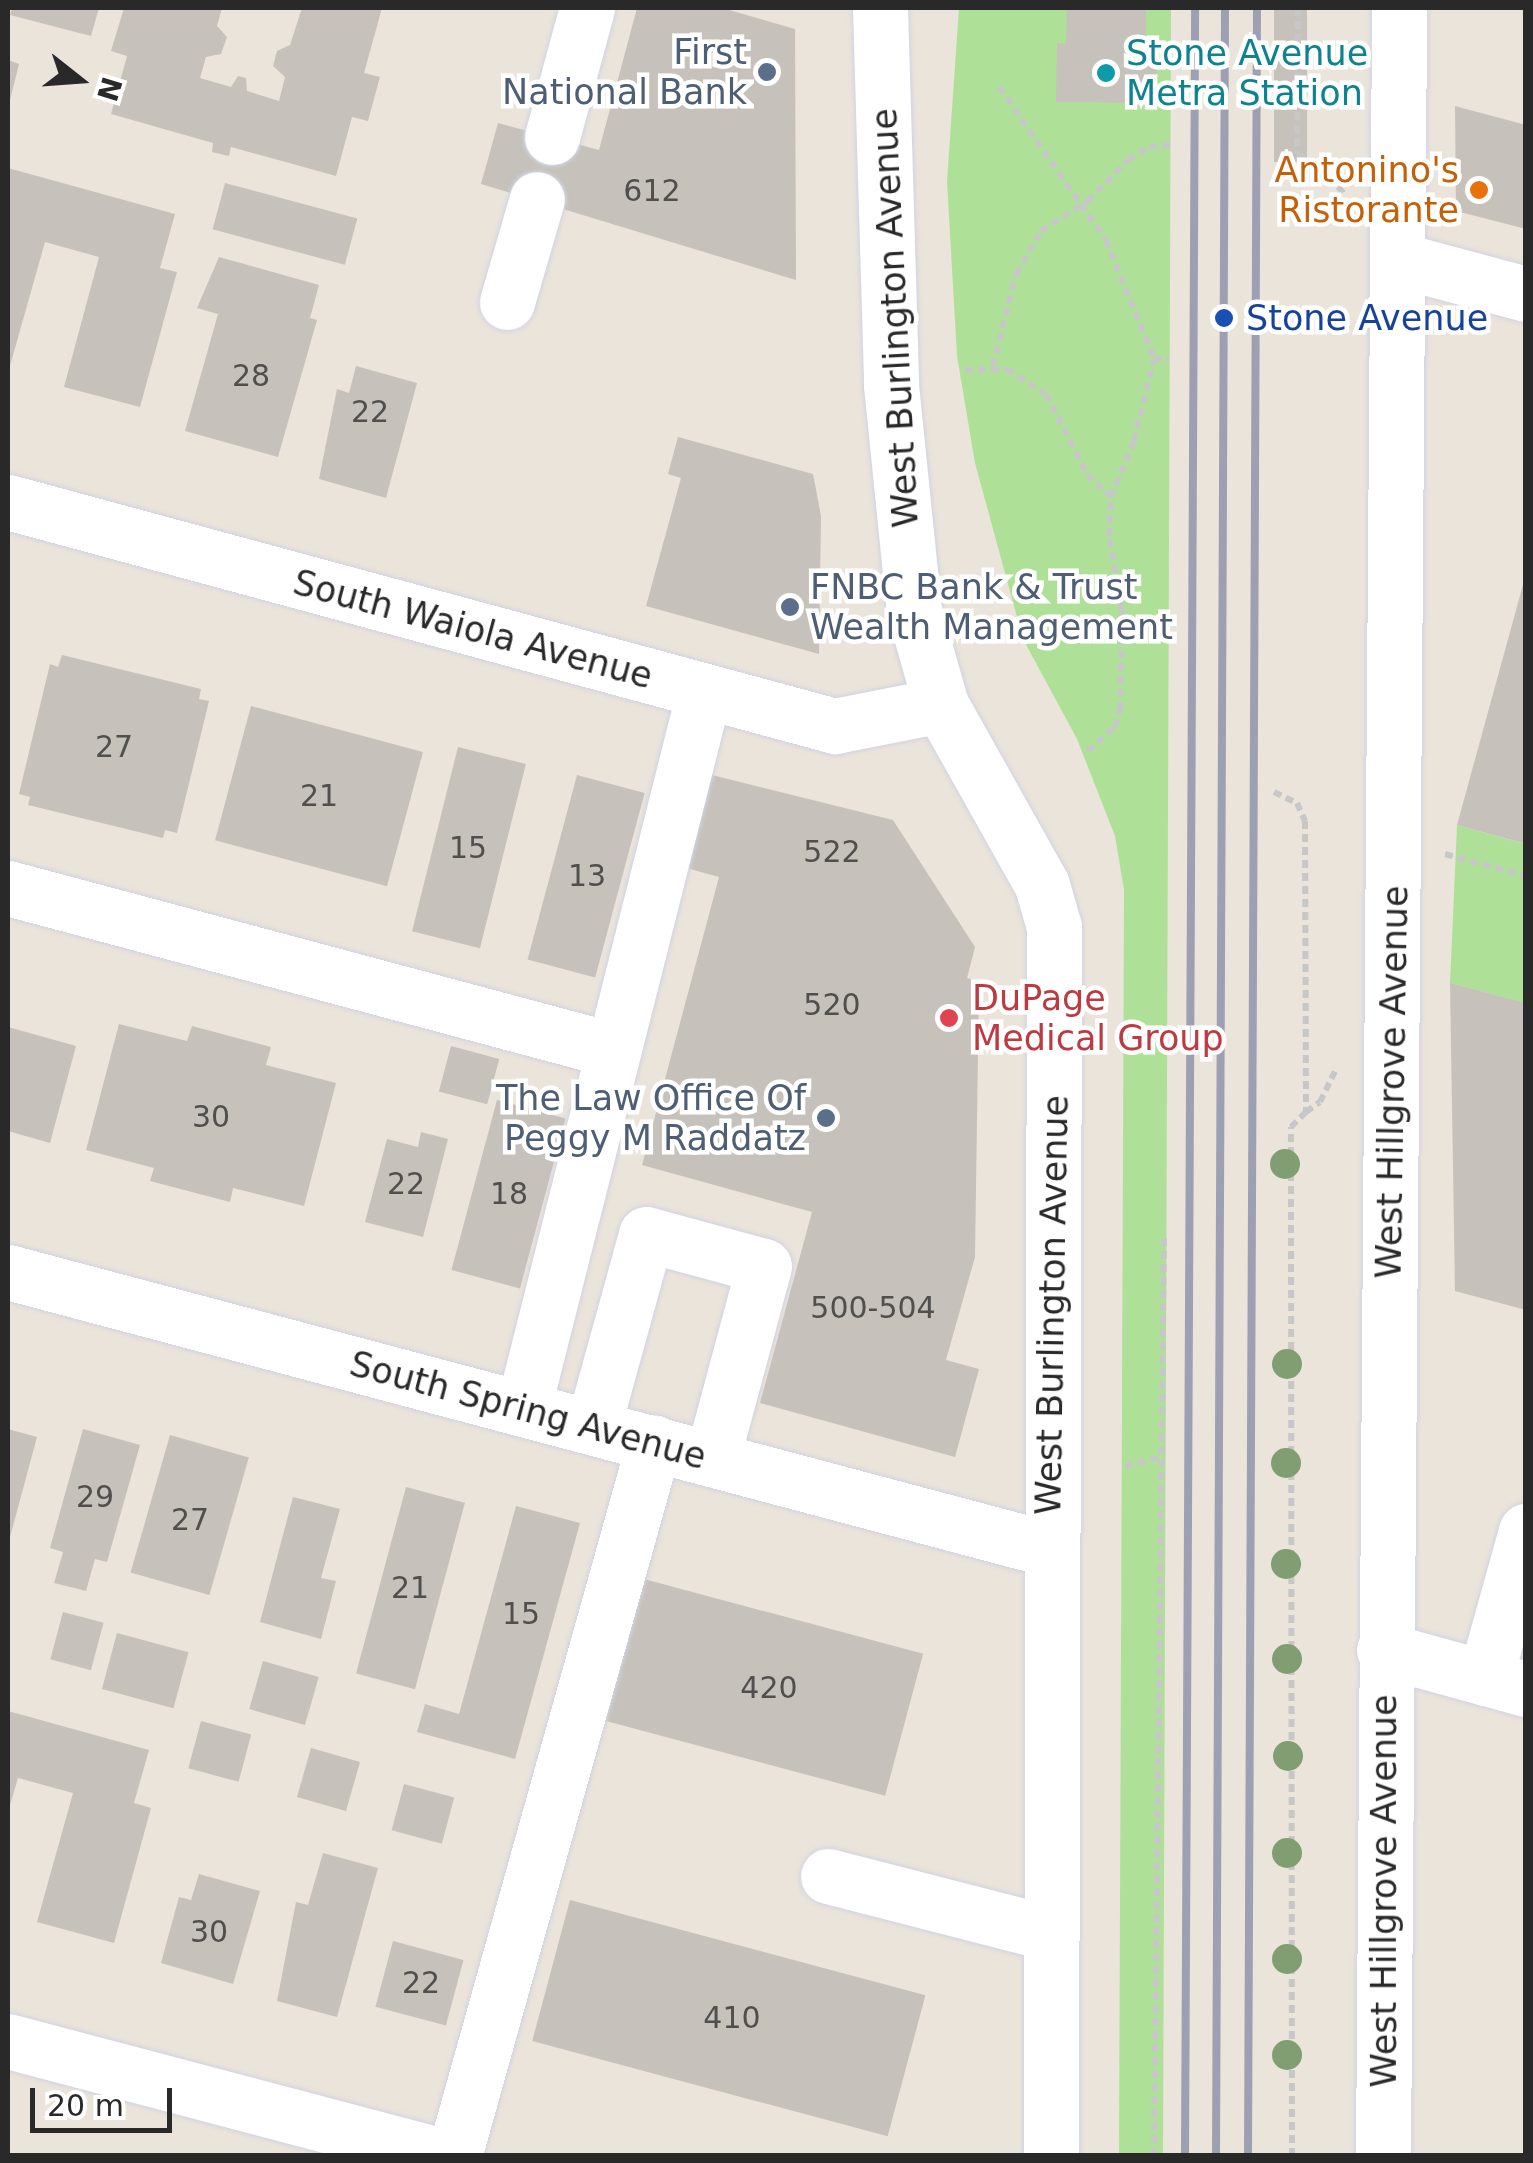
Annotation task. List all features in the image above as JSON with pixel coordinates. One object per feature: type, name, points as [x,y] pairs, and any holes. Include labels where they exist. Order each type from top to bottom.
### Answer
[{"type":"street","points":[[552,137],[588,8]]},
{"type":"street","name":"West Burlington Avenue","points":[[880,8],[891,386],[914,610],[941,704],[1042,885],[1054,927],[1048,1549],[1051,2156]]},
{"type":"street","name":"West Hillgrove Avenue","points":[[1384,2156],[1384,1650],[1400,8]]},
{"type":"street","points":[[507,302],[537,199]]},
{"type":"street","points":[[1399,260],[1526,294]]},
{"type":"street","name":"South Waiola Avenue","points":[[8,502],[835,726],[941,704]]},
{"type":"street","points":[[523,1409],[704,692]]},
{"type":"street","points":[[8,888],[613,1050]]},
{"type":"street","points":[[593,1427],[646,1234],[764,1266],[712,1459]]},
{"type":"street","name":"South Spring Avenue","points":[[8,1272],[1048,1549]]},
{"type":"street","points":[[454,2156],[654,1444]]},
{"type":"street","points":[[1384,1650],[1506,1683],[1526,1531]]},
{"type":"street","points":[[828,1876],[1050,1933]]},
{"type":"street","points":[[8,2041],[348,2143],[444,2156]]},
{"type":"path","points":[[1298,8],[1297,154],[1322,166],[1345,197]]},
{"type":"path","points":[[1000,87],[1106,240],[1154,359],[1144,410],[1111,496],[1109,536],[1122,611],[1120,710],[1116,728],[1088,751]]},
{"type":"path","points":[[994,366],[1026,252],[1041,231],[1082,206],[1128,160],[1149,147],[1171,145]]},
{"type":"path","points":[[1154,359],[1169,359]]},
{"type":"path","points":[[964,370],[994,366],[1046,394],[1087,474],[1111,496]]},
{"type":"path","points":[[1274,792],[1297,803],[1305,821],[1306,1112]]},
{"type":"path","points":[[1394,840],[1526,876]]},
{"type":"path","points":[[1292,2156],[1291,1127],[1334,1078],[1337,1057]]},
{"type":"path","points":[[1154,2156],[1164,1234]]},
{"type":"path","points":[[1125,1466],[1162,1458]]},
{"type":"green space","points":[[959,8],[1171,8],[1163,2155],[1119,2155],[1124,890],[1115,836],[1077,739],[1023,639],[975,463],[957,356],[947,181]]},
{"type":"green space","points":[[1457,825],[1525,844],[1525,1003],[1450,983]]},
{"type":"building","points":[[12,8],[99,8],[91,36],[10,15]]},
{"type":"building","points":[[124,8],[222,8],[217,26],[227,37],[221,54],[206,57],[200,78],[231,87],[238,76],[246,78],[247,91],[279,101],[285,77],[273,66],[277,51],[290,45],[302,8],[382,8],[364,73],[380,77],[368,121],[352,117],[336,176],[231,147],[229,156],[212,152],[213,143],[111,114],[127,56],[111,51]]},
{"type":"building","points":[[637,8],[722,8],[795,29],[796,280],[481,184],[498,123],[599,150]]},
{"type":"building","name":"Stone Avenue Metra Station","points":[[1067,8],[1146,8],[1146,44],[1157,44],[1156,103],[1056,102],[1057,43],[1066,44]]},
{"type":"building","points":[[1274,8],[1307,8],[1307,162],[1274,162]]},
{"type":"building","points":[[8,60],[19,64],[9,104],[8,103]]},
{"type":"building","points":[[1455,106],[1526,125],[1526,229],[1456,211]]},
{"type":"building","points":[[8,168],[175,214],[160,268],[177,272],[140,407],[64,387],[99,257],[45,242],[8,373]]},
{"type":"building","points":[[225,183],[357,218],[345,265],[213,229]]},
{"type":"building","points":[[219,257],[319,285],[310,318],[317,320],[278,457],[185,431],[218,314],[197,308]]},
{"type":"building","points":[[356,366],[417,383],[386,498],[319,479],[337,389],[349,393]]},
{"type":"building","points":[[678,437],[813,474],[821,516],[819,654],[646,606],[681,478],[668,474]]},
{"type":"building","points":[[1526,581],[1526,844],[1457,825]]},
{"type":"building","points":[[62,655],[201,689],[199,699],[209,701],[177,833],[165,830],[163,838],[28,805],[30,797],[19,794],[50,664],[58,667]]},
{"type":"building","points":[[251,706],[423,752],[387,886],[215,840]]},
{"type":"building","points":[[458,747],[526,764],[480,948],[412,931]]},
{"type":"building","points":[[704,773],[893,820],[975,947],[967,978],[979,982],[975,1257],[946,1360],[979,1369],[955,1457],[760,1403],[812,1212],[642,1165],[719,877],[679,866]]},
{"type":"building","points":[[577,775],[645,793],[595,978],[528,959]]},
{"type":"building","points":[[1450,983],[1526,1003],[1526,1310],[1455,1291]]},
{"type":"building","points":[[119,1024],[187,1041],[192,1026],[271,1047],[266,1065],[336,1083],[304,1206],[233,1188],[230,1202],[150,1181],[154,1168],[86,1150]]},
{"type":"building","points":[[8,1027],[76,1046],[50,1143],[8,1131]]},
{"type":"building","points":[[451,1046],[499,1059],[487,1104],[439,1091]]},
{"type":"building","points":[[497,1100],[566,1118],[520,1288],[451,1270]]},
{"type":"building","points":[[421,1132],[448,1139],[423,1237],[365,1222],[387,1139],[418,1147]]},
{"type":"building","points":[[8,1429],[37,1437],[9,1541],[8,1540]]},
{"type":"building","points":[[83,1429],[140,1445],[107,1562],[95,1559],[86,1591],[54,1583],[63,1552],[50,1548]]},
{"type":"building","points":[[170,1435],[249,1458],[209,1595],[131,1572]]},
{"type":"building","points":[[406,1487],[465,1503],[415,1689],[356,1673]]},
{"type":"building","points":[[293,1497],[340,1509],[321,1578],[336,1581],[321,1639],[260,1622]]},
{"type":"building","points":[[516,1506],[580,1523],[515,1759],[417,1732],[425,1704],[459,1714]]},
{"type":"building","points":[[644,1579],[923,1654],[885,1796],[606,1721]]},
{"type":"building","points":[[63,1612],[104,1623],[91,1670],[50,1659]]},
{"type":"building","points":[[117,1633],[188,1652],[173,1708],[102,1689]]},
{"type":"building","points":[[263,1661],[319,1677],[305,1725],[249,1709]]},
{"type":"building","points":[[8,1711],[149,1750],[134,1803],[151,1808],[114,1943],[37,1922],[73,1793],[18,1778],[8,1812]]},
{"type":"building","points":[[201,1721],[251,1734],[239,1782],[188,1768]]},
{"type":"building","points":[[311,1748],[360,1762],[346,1811],[297,1797]]},
{"type":"building","points":[[404,1784],[454,1797],[442,1844],[392,1830]]},
{"type":"building","points":[[323,1853],[378,1868],[337,2017],[277,2001],[296,1902],[308,1905]]},
{"type":"building","points":[[199,1874],[260,1891],[233,1984],[161,1963],[179,1897],[191,1900]]},
{"type":"building","points":[[570,1900],[925,1995],[888,2136],[532,2041]]},
{"type":"building","points":[[393,1941],[464,1960],[446,2026],[375,2007]]},
{"type":"railway","points":[[1185,2156],[1195,8]]},
{"type":"railway","points":[[1216,2156],[1225,8]]},
{"type":"railway","points":[[1248,2156],[1257,8]]},
{"type":"place","name":"First National Bank","points":[[767,72]]},
{"type":"place","name":"Stone Avenue Metra Station","points":[[1106,73]]},
{"type":"place","name":"Antonino's Ristorante","points":[[1479,190]]},
{"type":"place","name":"Stone Avenue","points":[[1224,318]]},
{"type":"place","name":"FNBC Bank & Trust Wealth Management","points":[[790,607]]},
{"type":"place","name":"DuPage Medical Group","points":[[949,1018]]},
{"type":"place","name":"The Law Office Of Peggy M Raddatz","points":[[826,1118]]}]
